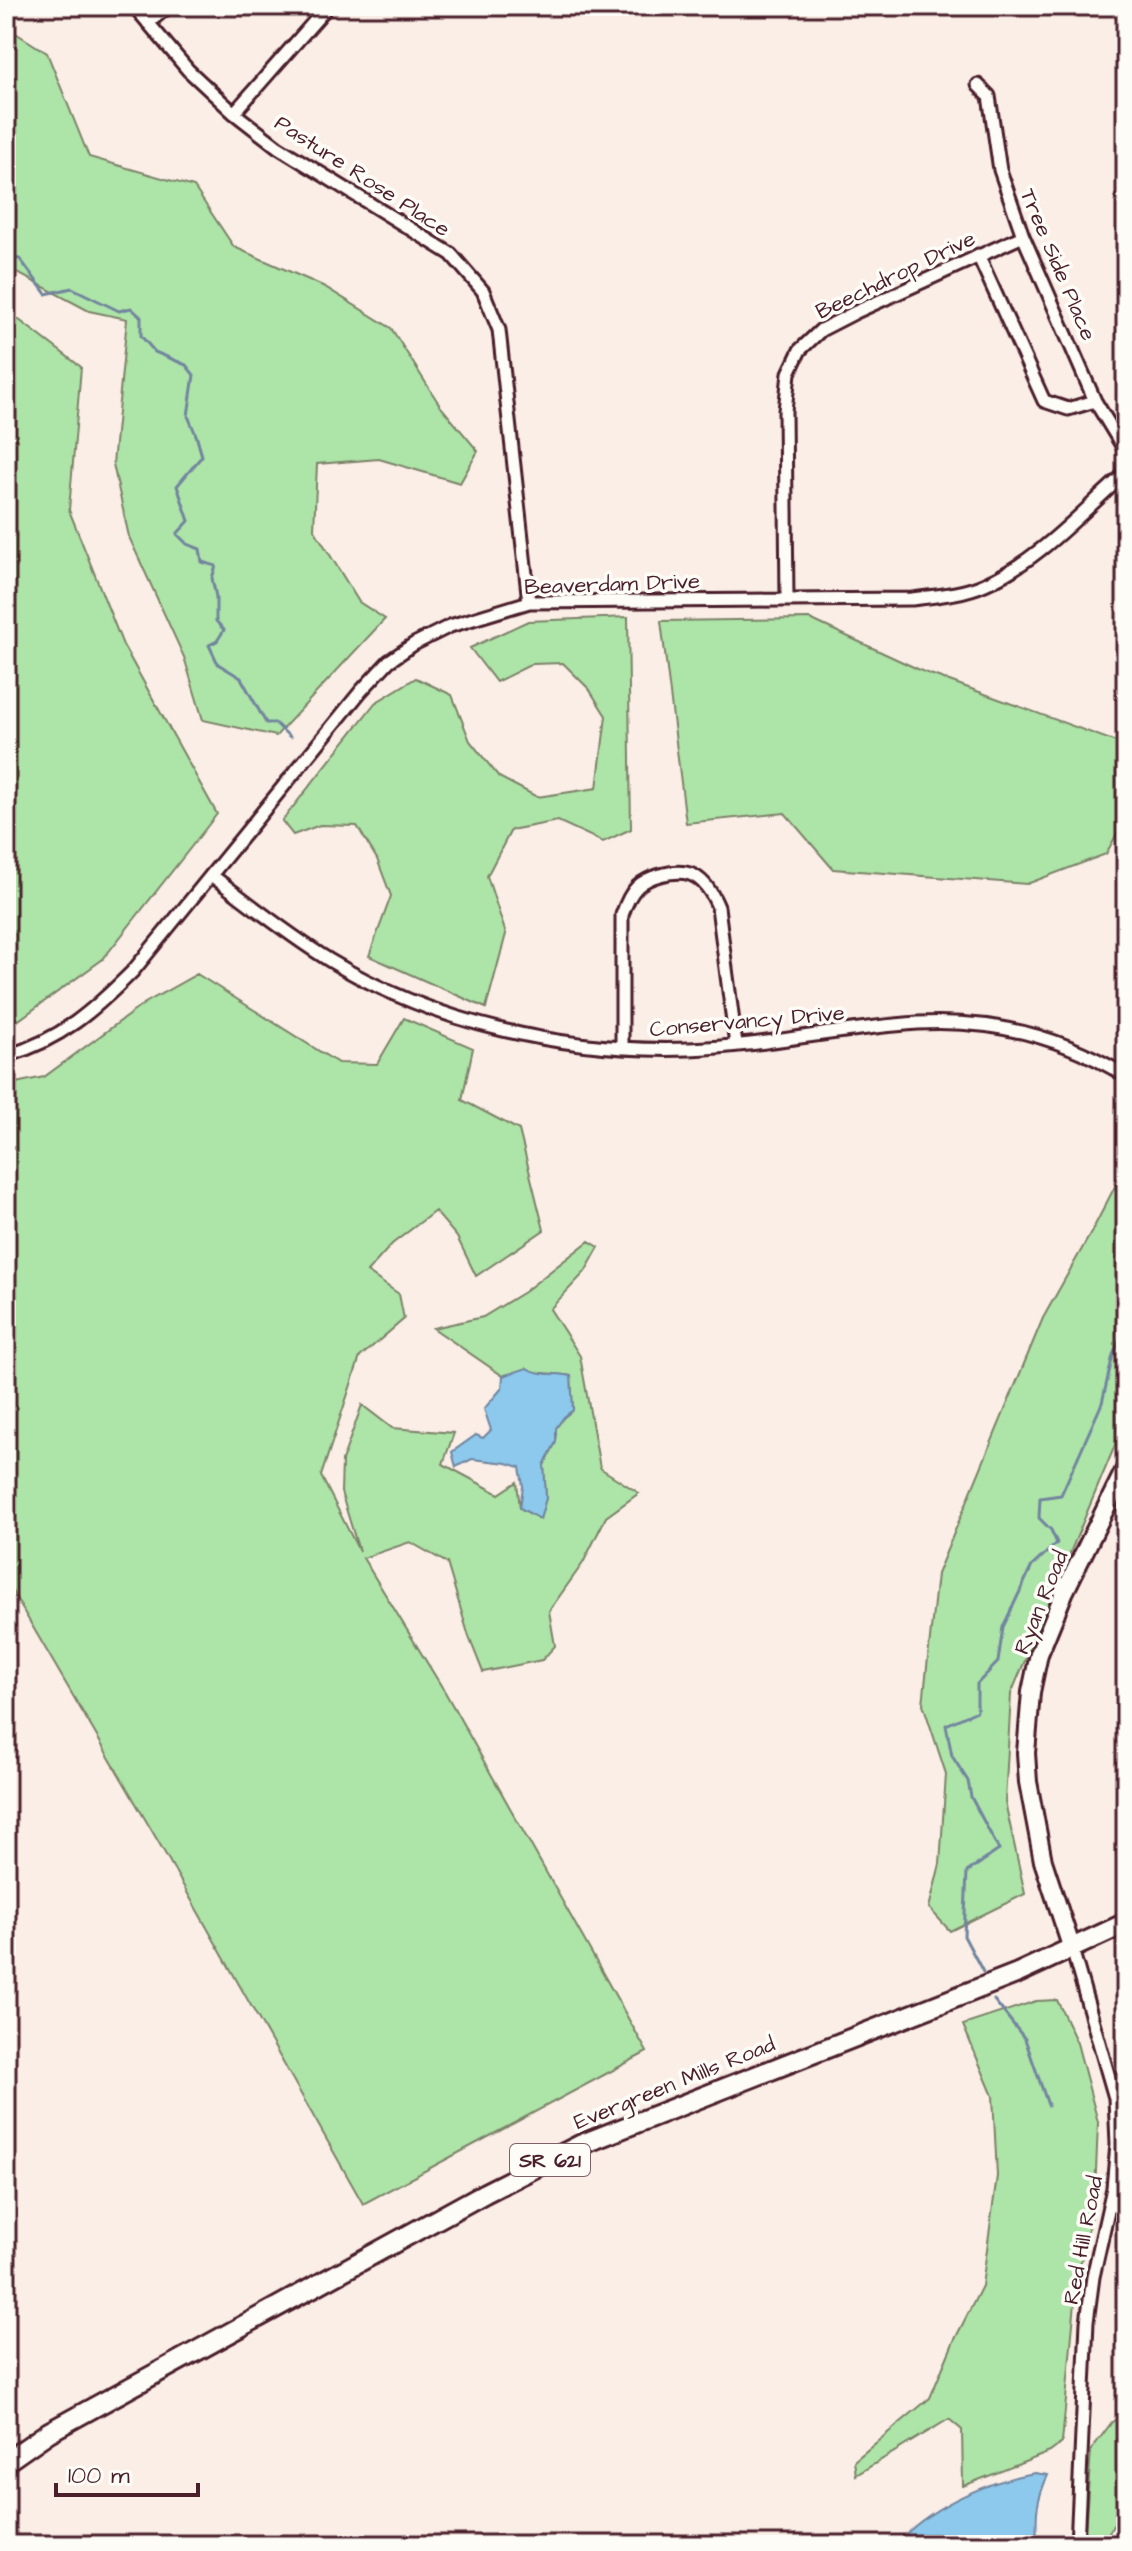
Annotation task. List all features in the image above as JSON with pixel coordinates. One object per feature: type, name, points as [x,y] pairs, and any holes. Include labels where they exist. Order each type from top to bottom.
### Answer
[{"type":"main road","name":"Ryan Road","points":[[1072,1949],[1043,1861],[1028,1782],[1026,1753],[1031,1692],[1039,1654],[1064,1593],[1126,1467]]},
{"type":"main road","name":"Evergreen Mills Road","points":[[6,2462],[49,2432],[472,2200],[580,2145],[976,1990],[1126,1923]]},
{"type":"street","name":"Pasture Rose Place","points":[[134,6],[188,70],[234,113],[278,147],[451,254],[483,291],[499,330],[529,602]]},
{"type":"street","points":[[148,23],[169,6]]},
{"type":"street","points":[[234,113],[328,6]]},
{"type":"street","name":"Tree Side Place","points":[[978,85],[989,96],[1000,170],[1023,236],[1095,401],[1126,452]]},
{"type":"street","name":"Beechdrop Drive","points":[[787,599],[785,411],[789,373],[800,350],[821,330],[1023,236]]},
{"type":"street","points":[[978,255],[1044,401],[1068,409],[1095,401]]},
{"type":"street","name":"Beaverdam Drive","points":[[6,1056],[56,1037],[95,1009],[133,971],[361,691],[389,661],[414,644],[450,626],[529,602],[912,599],[944,595],[983,585],[1021,564],[1126,473]]},
{"type":"street","points":[[622,1048],[622,915],[638,886],[655,877],[675,872],[700,879],[712,893],[718,907],[736,1045]]},
{"type":"street","name":"Conservancy Drive","points":[[211,875],[293,937],[332,962],[451,1016],[513,1033],[582,1045],[690,1049],[919,1023],[998,1027],[1044,1037],[1075,1048],[1126,1076]]},
{"type":"street","name":"Red Hill Road","points":[[1072,1949],[1115,2098],[1117,2144],[1113,2188],[1093,2277],[1087,2322],[1077,2545]]},
{"type":"street","points":[[1113,2188],[1126,2191]]},
{"type":"green space","points":[[6,27],[47,53],[89,157],[194,187],[234,247],[325,287],[391,328],[441,407],[478,451],[460,483],[379,459],[317,464],[314,529],[359,602],[385,619],[276,736],[203,720],[184,657],[129,537],[113,464],[127,319],[89,311],[6,267]]},
{"type":"green space","points":[[6,310],[81,367],[69,510],[123,645],[217,814],[103,959],[16,1022],[6,1024]]},
{"type":"green space","points":[[628,617],[631,829],[603,842],[558,821],[511,830],[487,876],[506,934],[486,1008],[369,956],[391,896],[377,859],[357,826],[320,825],[293,835],[282,821],[375,703],[416,678],[452,695],[470,741],[499,777],[537,797],[597,788],[606,716],[589,689],[563,663],[532,664],[496,682],[470,648],[528,621]]},
{"type":"green space","points":[[810,619],[922,671],[1122,744],[1126,749],[1126,817],[1106,854],[1027,884],[833,869],[785,813],[686,823],[661,621]]},
{"type":"green space","points":[[197,974],[338,1063],[377,1064],[404,1018],[473,1048],[462,1100],[519,1130],[544,1230],[476,1276],[457,1237],[435,1211],[392,1244],[367,1272],[399,1294],[404,1319],[360,1357],[321,1476],[359,1551],[341,1492],[342,1461],[362,1405],[392,1428],[454,1433],[443,1464],[499,1494],[517,1482],[520,1508],[540,1519],[546,1498],[544,1465],[556,1442],[556,1428],[573,1410],[571,1376],[526,1373],[503,1376],[433,1328],[483,1317],[524,1292],[589,1241],[599,1247],[585,1272],[550,1309],[580,1356],[600,1468],[639,1493],[606,1517],[583,1563],[549,1611],[555,1646],[542,1660],[483,1672],[447,1563],[410,1542],[363,1558],[445,1692],[647,2052],[363,2204],[162,1848],[6,1581],[6,1085],[44,1077],[145,1003]]},
{"type":"green space","points":[[1126,1165],[1126,1419],[1011,1694],[1005,1802],[1025,1894],[950,1931],[929,1908],[940,1864],[946,1774],[923,1704],[937,1574],[1043,1318]]},
{"type":"green space","points":[[1057,2000],[1077,2043],[1098,2122],[1095,2196],[1077,2280],[1062,2443],[1050,2452],[963,2486],[962,2430],[949,2419],[856,2475],[854,2461],[930,2398],[982,2286],[997,2176],[993,2096],[963,2025],[1036,2001]]},
{"type":"green space","points":[[6,2234],[17,2276],[6,2288]]},
{"type":"green space","points":[[1126,2413],[1126,2502],[1102,2545],[1084,2545],[1091,2450],[1112,2422]]},
{"type":"water","points":[[527,1368],[571,1376],[573,1410],[556,1428],[556,1442],[544,1465],[546,1498],[540,1519],[520,1508],[523,1486],[520,1467],[472,1459],[456,1467],[452,1452],[476,1435],[483,1438],[491,1430],[484,1409],[502,1388],[503,1376]]},
{"type":"water","points":[[1035,2473],[1048,2475],[1037,2510],[1037,2545],[906,2545],[904,2536],[948,2504],[1000,2481]]},
{"type":"waterway","points":[[6,257],[20,259],[46,294],[72,288],[119,311],[131,308],[141,317],[141,336],[155,352],[186,365],[194,375],[188,416],[202,456],[177,486],[189,521],[177,534],[187,544],[200,549],[202,562],[216,566],[212,578],[216,621],[224,630],[217,641],[209,645],[218,664],[241,678],[266,723],[275,723],[290,737]]},
{"type":"waterway","points":[[983,1972],[964,1936],[967,1872],[999,1850],[971,1797],[968,1781],[952,1756],[946,1725],[977,1711],[977,1684],[998,1662],[1003,1627],[1032,1566],[1057,1543],[1051,1530],[1039,1518],[1040,1498],[1061,1495],[1102,1403],[1113,1355],[1126,1327]]},
{"type":"waterway","points":[[994,2000],[1025,2039],[1048,2105]]}]
